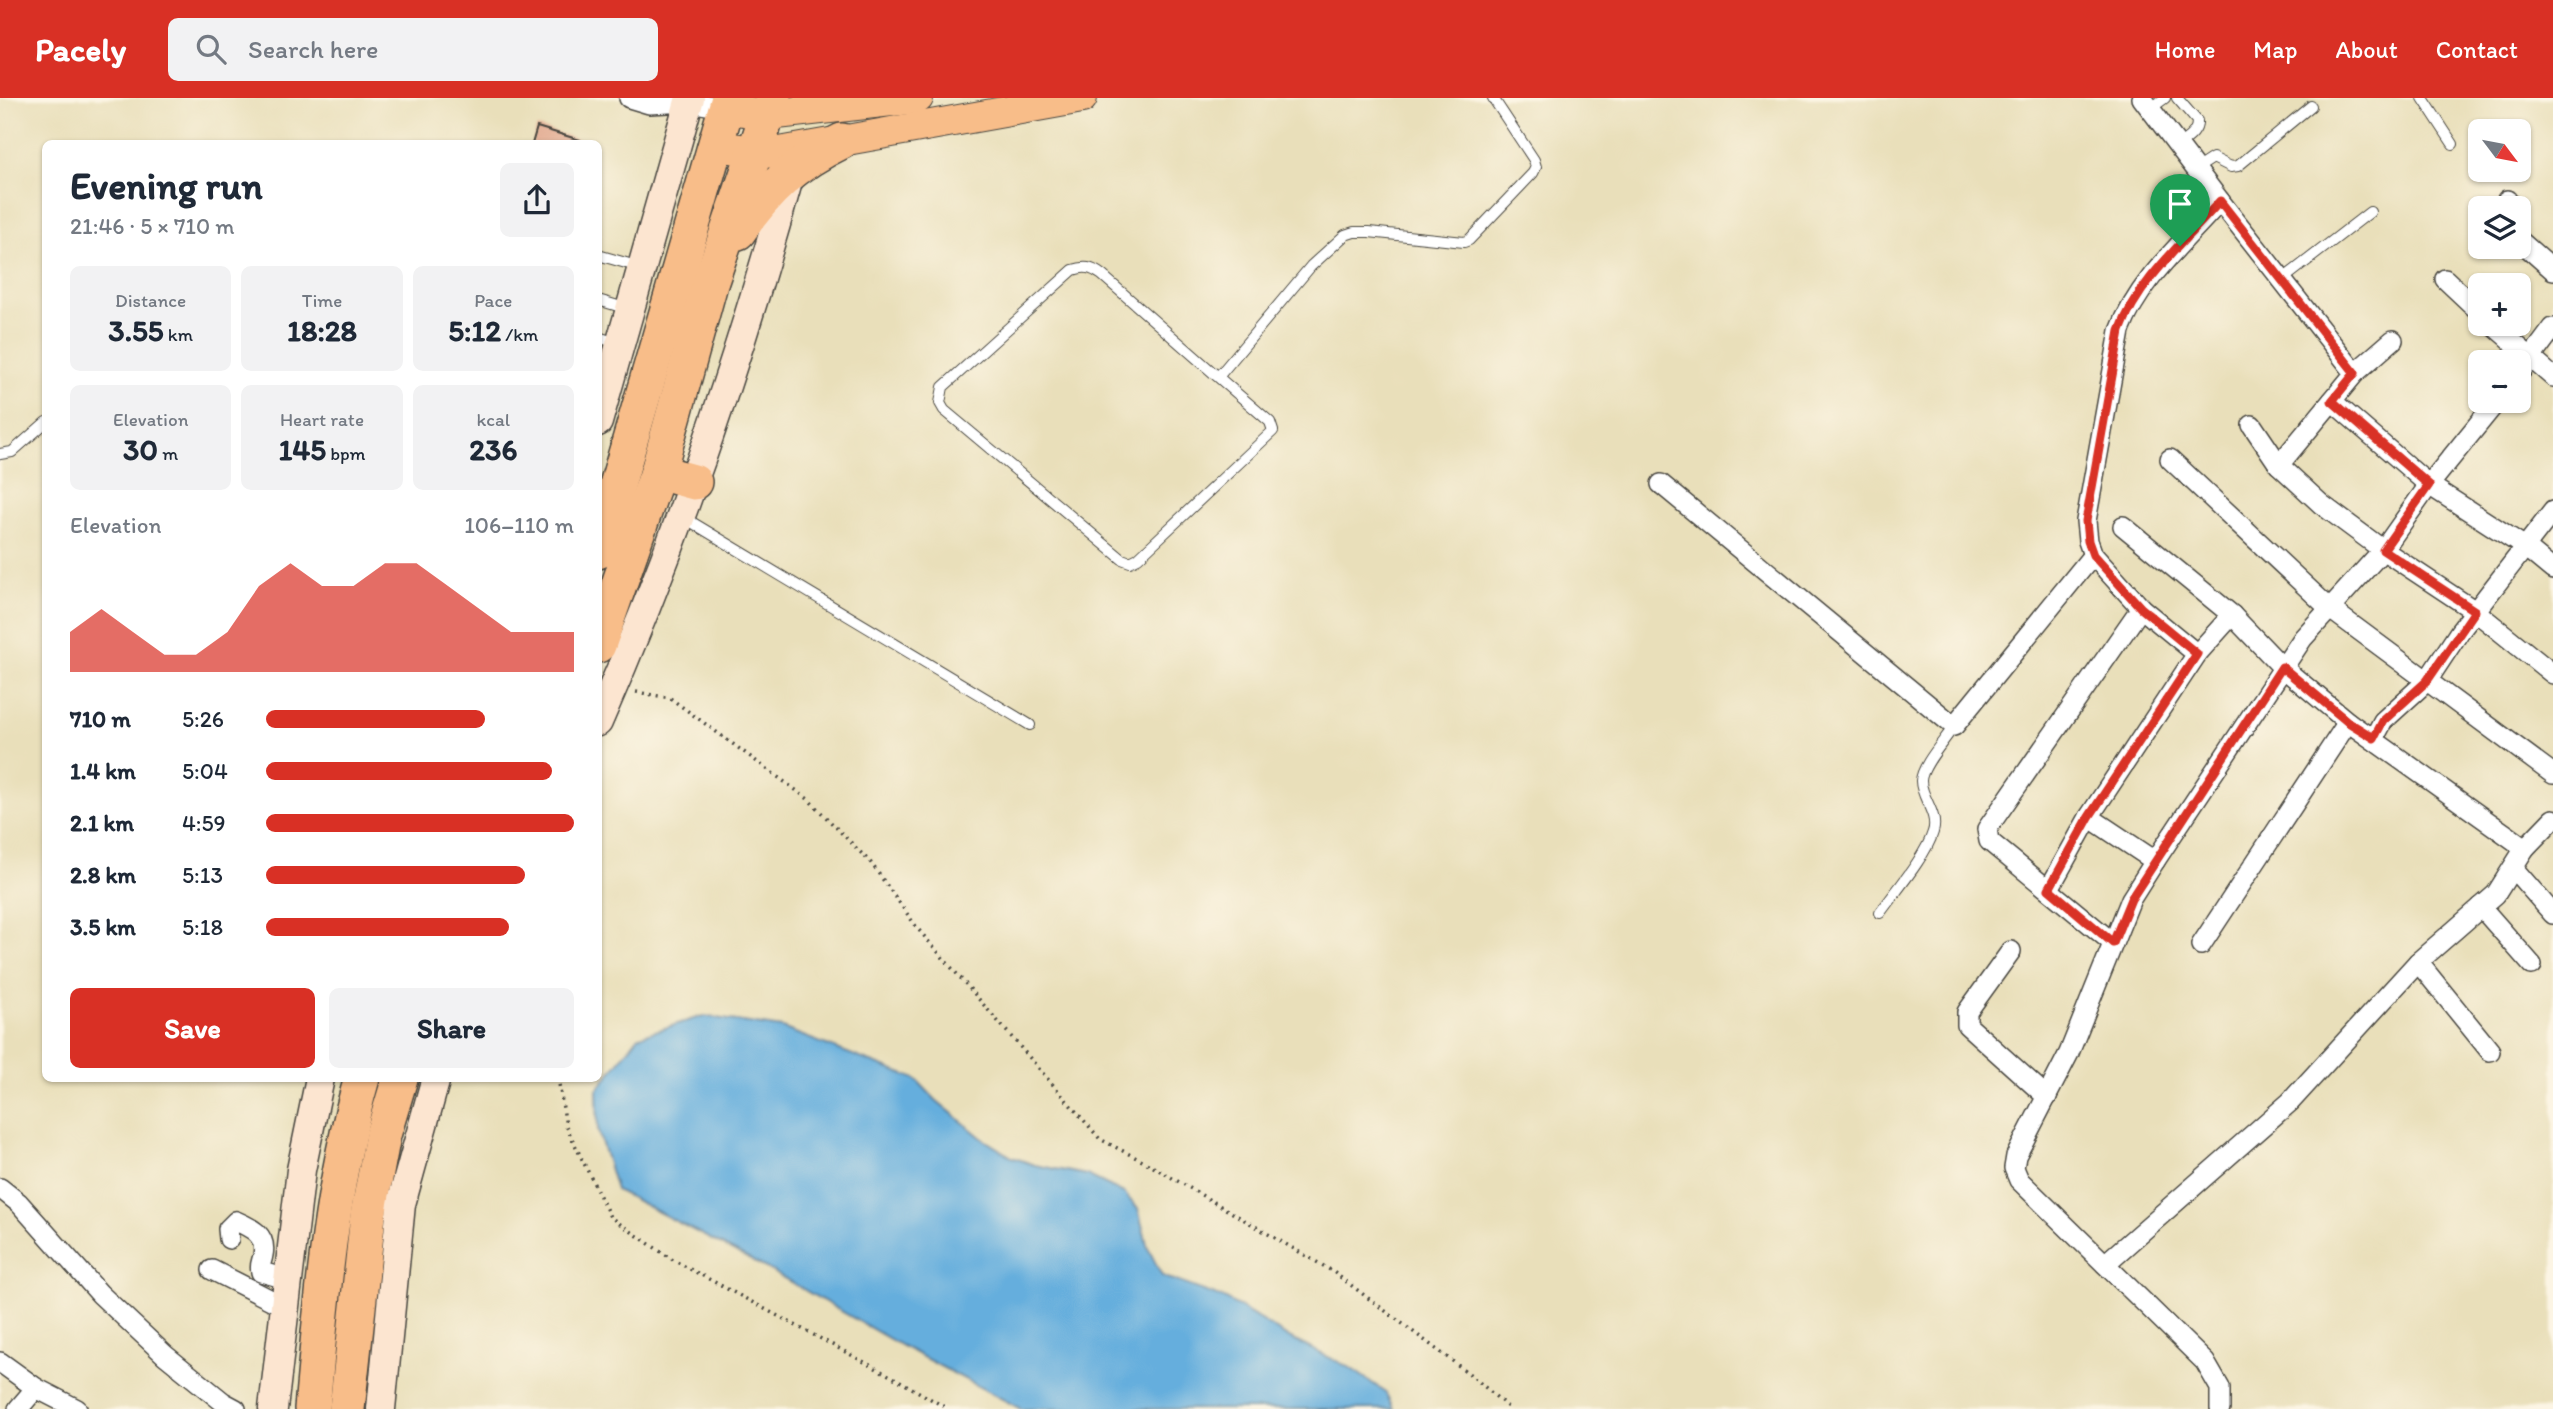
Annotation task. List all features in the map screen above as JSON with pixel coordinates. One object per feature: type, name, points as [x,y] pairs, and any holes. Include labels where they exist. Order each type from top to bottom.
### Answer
[{"type":"highway","points":[[602,516],[612,427],[714,146],[727,103]]},
{"type":"highway","points":[[602,633],[658,472],[710,284],[770,107]]},
{"type":"highway","points":[[710,284],[750,214],[769,191],[813,155],[842,141]]},
{"type":"highway","points":[[658,472],[694,482]]},
{"type":"highway","points":[[312,1409],[333,1205],[361,1082]]},
{"type":"highway","points":[[346,1409],[369,1215],[383,1135],[399,1082]]},
{"type":"main road","points":[[727,103],[770,107],[918,98]]},
{"type":"main road","points":[[714,146],[774,153],[1082,98]]},
{"type":"street","points":[[629,98],[649,104],[690,100],[727,103]]},
{"type":"street","points":[[612,427],[610,340],[631,310],[690,100]]},
{"type":"street","points":[[2152,102],[2178,146],[2355,373]]},
{"type":"street","points":[[602,713],[654,593],[683,516],[757,293],[791,171]]},
{"type":"street","points":[[2197,654],[2141,608],[2093,555],[2086,521],[2120,331],[2129,308],[2140,291],[2220,201]]},
{"type":"street","points":[[2531,251],[2553,270]]},
{"type":"street","points":[[2445,279],[2468,301]]},
{"type":"street","points":[[2553,328],[2531,359],[2553,377]]},
{"type":"street","points":[[2505,336],[2521,350]]},
{"type":"street","points":[[2279,465],[2355,373],[2393,340]]},
{"type":"street","points":[[2332,401],[2429,485],[2525,547],[2553,570]]},
{"type":"street","points":[[2220,1409],[2220,1388],[2205,1362],[2019,1180],[2014,1168],[2016,1156],[2069,1053],[2131,899],[2155,860],[2303,638],[2383,550],[2429,485],[2487,413]]},
{"type":"street","points":[[2252,425],[2279,465],[2320,504],[2475,611],[2553,674]]},
{"type":"street","points":[[2170,458],[2329,608],[2553,774]]},
{"type":"street","points":[[1661,484],[1954,726],[2093,555]]},
{"type":"street","points":[[2374,738],[2383,721],[2427,681],[2475,611],[2553,512]]},
{"type":"street","points":[[2123,526],[2232,615],[2282,667],[2348,722],[2525,848]]},
{"type":"street","points":[[2113,943],[1989,841],[1987,830],[2141,608]]},
{"type":"street","points":[[2049,889],[2089,817],[2197,654],[2232,615]]},
{"type":"street","points":[[2201,945],[2348,722]]},
{"type":"street","points":[[2089,817],[2155,860]]},
{"type":"street","points":[[2105,1264],[2290,1102],[2418,962],[2496,894],[2525,848],[2553,820]]},
{"type":"street","points":[[2513,868],[2553,914]]},
{"type":"street","points":[[2480,907],[2532,965]]},
{"type":"street","points":[[2011,951],[1966,1012],[1967,1025],[2047,1097]]},
{"type":"street","points":[[2418,962],[2490,1051]]},
{"type":"street","points":[[273,1409],[300,1170],[319,1082]]},
{"type":"street","points":[[380,1409],[401,1204],[435,1082]]},
{"type":"street","points":[[0,1188],[19,1203],[100,1294],[226,1407]]},
{"type":"street","points":[[229,1239],[228,1229],[236,1221],[259,1233],[264,1241],[259,1266],[261,1272],[288,1279]]},
{"type":"street","points":[[212,1270],[285,1307]]},
{"type":"street","points":[[0,1362],[36,1388],[77,1409]]},
{"type":"street","points":[[18,1409],[36,1388]]},
{"type":"lane","points":[[1218,377],[1311,266],[1345,235],[1369,232],[1464,242],[1469,240],[1536,167],[1493,98]]},
{"type":"lane","points":[[2177,98],[2197,121],[2198,126],[2178,146]]},
{"type":"lane","points":[[2423,98],[2453,144]]},
{"type":"lane","points":[[2196,169],[2213,158],[2231,167],[2238,166],[2311,106]]},
{"type":"lane","points":[[2283,280],[2370,212]]},
{"type":"lane","points":[[602,256],[644,269]]},
{"type":"lane","points":[[1083,267],[1091,268],[1102,275],[1218,377],[1270,422],[1273,431],[1148,549],[1130,562],[1122,559],[944,410],[940,403],[943,387],[1073,270],[1083,267]]},
{"type":"lane","points":[[602,301],[631,310]]},
{"type":"lane","points":[[0,454],[12,452],[42,426]]},
{"type":"lane","points":[[683,516],[1030,725]]},
{"type":"lane","points":[[1880,914],[1934,831],[1934,821],[1921,781],[1923,770],[1954,726]]},
{"type":"path","points":[[613,689],[670,698],[808,799],[871,863],[918,929],[1100,1139],[1150,1165],[1332,1271],[1471,1375],[1510,1409]]},
{"type":"path","points":[[559,1082],[566,1126],[610,1217],[673,1260],[948,1409]]},
{"type":"water","points":[[703,1016],[782,1028],[916,1079],[936,1100],[983,1139],[1012,1157],[1035,1165],[1087,1175],[1124,1193],[1138,1209],[1148,1248],[1162,1276],[1226,1299],[1291,1339],[1349,1367],[1385,1392],[1394,1409],[1021,1409],[902,1346],[766,1268],[616,1190],[598,1131],[597,1090],[639,1036]]},
{"type":"building","points":[[537,127],[580,140],[533,140]]},
{"type":"route","points":[[2220,201],[2355,373],[2332,401],[2429,485],[2383,550],[2475,611],[2427,681],[2383,721],[2374,738],[2348,722],[2282,667],[2131,899],[2113,943],[2049,889],[2089,817],[2197,654],[2141,608],[2093,555],[2086,521],[2120,331],[2129,308],[2140,291],[2180,246],[2220,201]]}]
